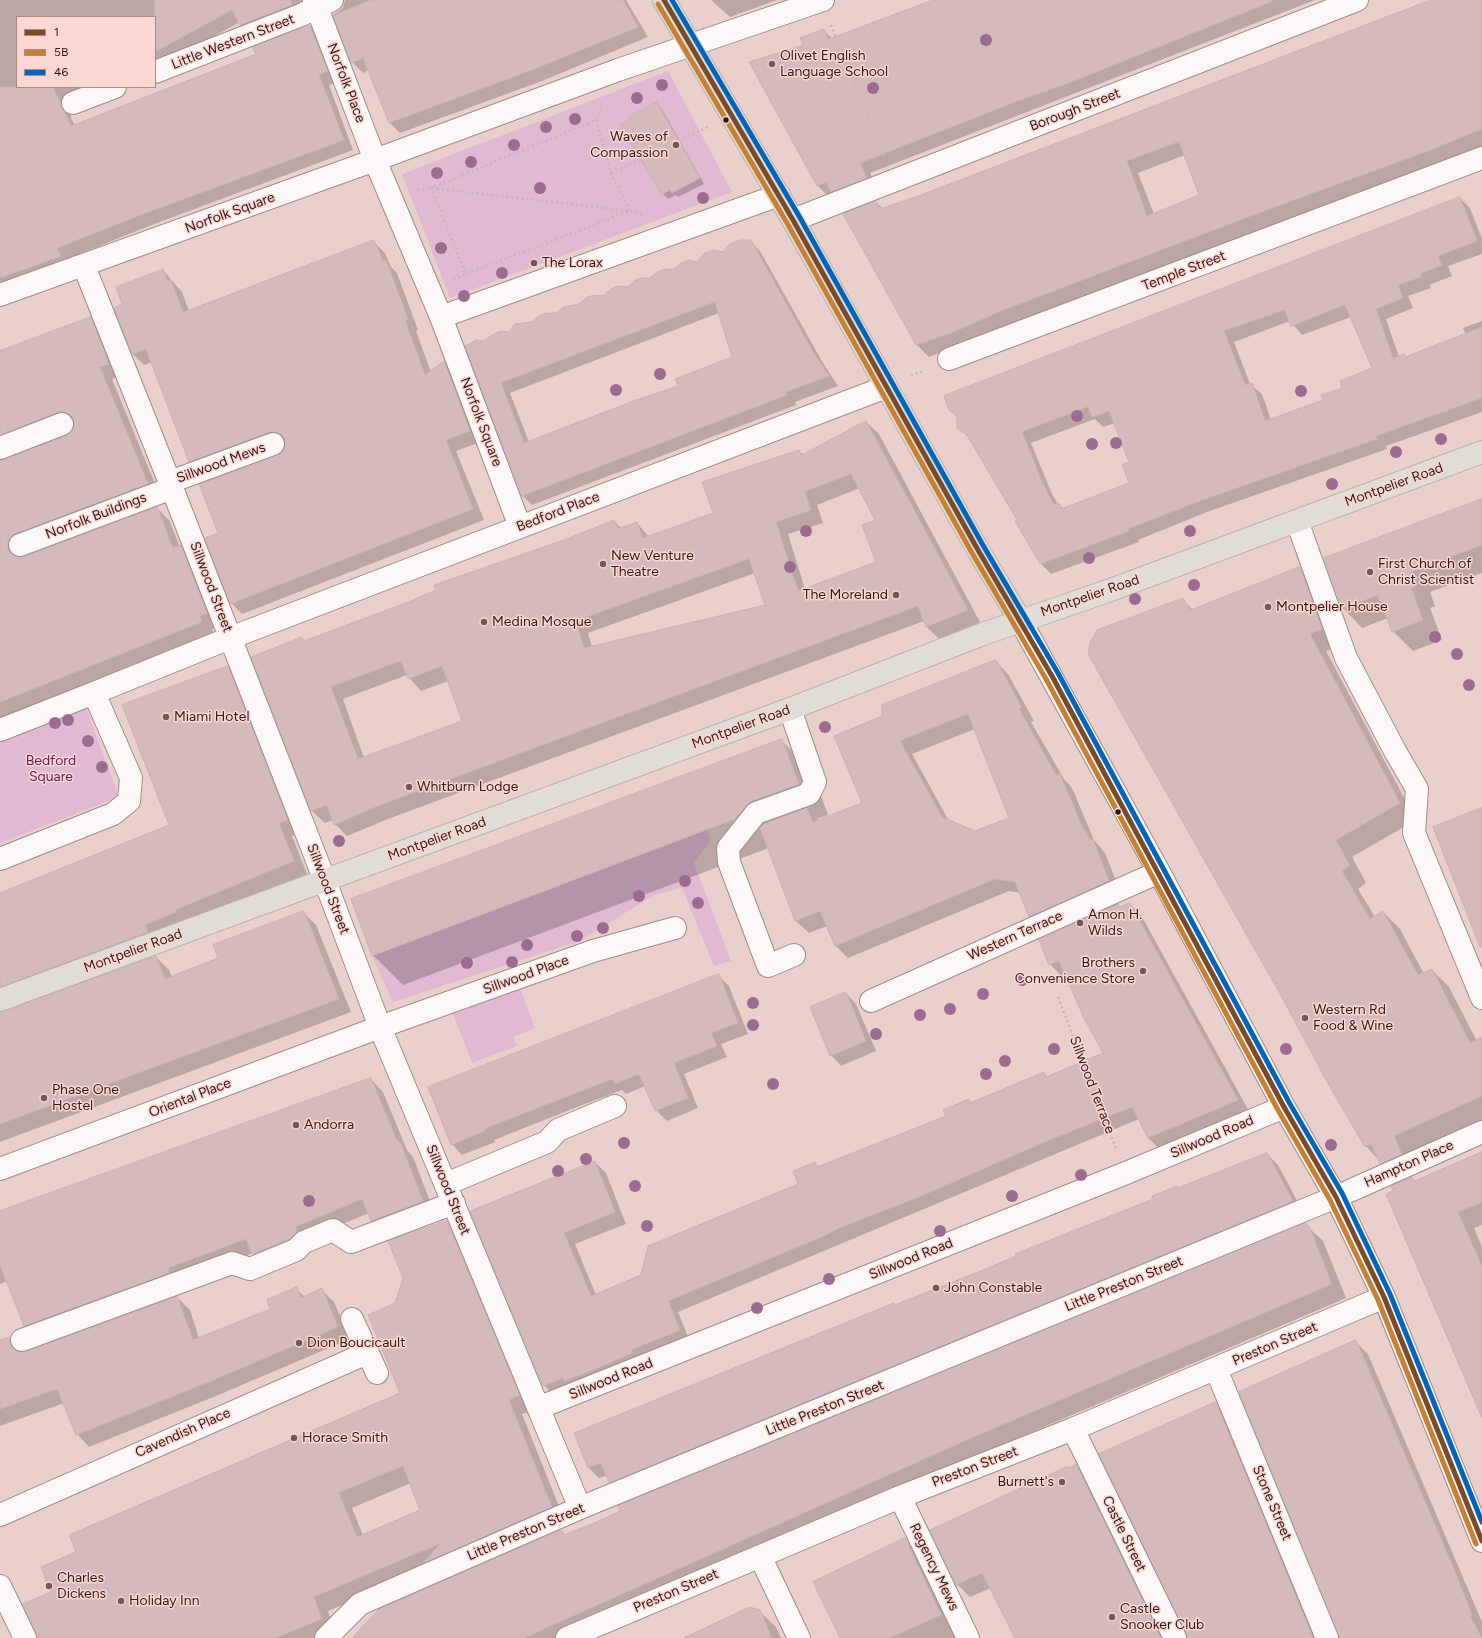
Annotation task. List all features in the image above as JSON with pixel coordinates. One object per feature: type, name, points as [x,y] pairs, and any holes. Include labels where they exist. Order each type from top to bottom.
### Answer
[{"type":"main road","points":[[664,0],[779,195],[978,550],[1020,620]]},
{"type":"main road","name":"Montpelier Road","points":[[0,1000],[790,709],[1020,620],[1105,592],[1482,452]]},
{"type":"street","name":"Norfolk Square","points":[[0,295],[84,266],[618,70],[822,0]]},
{"type":"street","name":"Borough Street","points":[[793,220],[1357,0]]},
{"type":"street","name":"Little Western Street","points":[[156,72],[301,16],[321,2]]},
{"type":"street","name":"Norfolk Place","points":[[321,2],[375,160]]},
{"type":"street","points":[[73,103],[112,88]]},
{"type":"street","name":"Temple Street","points":[[949,359],[1482,158]]},
{"type":"street","name":"Norfolk Square","points":[[375,160],[441,317],[520,527]]},
{"type":"street","points":[[441,317],[779,195]]},
{"type":"street","name":"Sillwood Street","points":[[84,266],[171,485],[325,881],[380,1027],[580,1508]]},
{"type":"street","name":"Bedford Place","points":[[230,638],[886,387]]},
{"type":"street","points":[[0,448],[62,424]]},
{"type":"street","name":"Sillwood Mews","points":[[171,485],[273,444]]},
{"type":"street","name":"Norfolk Buildings","points":[[20,545],[171,485]]},
{"type":"street","points":[[1297,521],[1346,658],[1416,789],[1414,832],[1482,998]]},
{"type":"street","points":[[1020,620],[1159,872],[1284,1107],[1336,1196],[1384,1297],[1482,1541]]},
{"type":"street","points":[[0,730],[230,638]]},
{"type":"street","points":[[0,859],[113,814],[129,801],[131,778],[94,693]]},
{"type":"street","points":[[790,709],[815,782],[809,794],[756,813],[728,848],[729,862],[768,966],[794,955]]},
{"type":"street","name":"Western Terrace","points":[[871,1001],[1159,872]]},
{"type":"street","name":"Sillwood Place","points":[[380,1027],[593,951],[675,928]]},
{"type":"street","name":"Oriental Place","points":[[0,1169],[380,1027]]},
{"type":"street","points":[[22,1340],[232,1263],[250,1269],[296,1250],[304,1242],[333,1230],[351,1242],[450,1194],[546,1142],[558,1130],[615,1106]]},
{"type":"street","name":"Sillwood Road","points":[[538,1408],[1126,1174],[1284,1107]]},
{"type":"street","name":"Hampton Place","points":[[1336,1196],[1482,1132]]},
{"type":"street","name":"Little Preston Street","points":[[326,1638],[360,1604],[580,1508],[1336,1196]]},
{"type":"street","name":"Preston Street","points":[[567,1638],[900,1497],[1073,1429],[1384,1297]]},
{"type":"street","points":[[352,1319],[377,1373]]},
{"type":"street","name":"Cavendish Place","points":[[0,1515],[367,1353]]},
{"type":"street","name":"Stone Street","points":[[1216,1369],[1327,1638]]},
{"type":"street","name":"Castle Street","points":[[1073,1429],[1175,1638]]},
{"type":"street","name":"Regency Mews","points":[[900,1497],[968,1638]]},
{"type":"street","points":[[760,1556],[799,1638]]},
{"type":"street","points":[[0,1586],[26,1638]]},
{"type":"path","points":[[822,0],[894,181]]},
{"type":"path","points":[[618,70],[596,120],[611,173],[630,211]]},
{"type":"path","points":[[611,173],[732,117]]},
{"type":"path","points":[[391,195],[431,188],[596,120]]},
{"type":"path","points":[[431,188],[630,211],[646,215]]},
{"type":"path","points":[[431,188],[466,274],[630,211]]},
{"type":"path","points":[[886,387],[949,359]]},
{"type":"path","name":"Sillwood Terrace","points":[[1058,997],[1126,1174]]},
{"type":"green space","points":[[668,71],[732,192],[450,298],[402,174]]},
{"type":"green space","name":"Bedford Square","points":[[84,703],[119,797],[0,843],[0,736]]},
{"type":"green space","points":[[707,829],[710,841],[694,863],[731,961],[714,966],[682,888],[654,895],[580,941],[393,1002],[372,956]]},
{"type":"green space","points":[[520,988],[535,1028],[513,1037],[517,1046],[472,1063],[453,1014]]},
{"type":"building","points":[[155,0],[290,0],[292,5],[240,25],[232,10],[156,51]]},
{"type":"building","points":[[371,0],[623,0],[638,27],[532,70],[389,123],[363,58],[351,63],[333,16]]},
{"type":"building","points":[[933,0],[1273,1],[1069,83],[1015,102],[860,163],[867,178],[831,192],[826,182],[817,186],[749,62],[803,45],[800,38],[824,29],[828,39]]},
{"type":"building","points":[[1431,0],[1482,0],[1482,129],[1428,151],[1248,217],[1001,311],[951,333],[916,345],[843,214],[876,201],[880,209],[921,195]],"holes":[[[1179,142],[1199,195],[1147,216],[1127,161]]]},
{"type":"building","points":[[310,26],[328,71],[319,75],[344,140],[138,216],[57,248],[61,256],[0,278],[0,87],[53,88],[71,126],[256,54],[253,47]]},
{"type":"building","points":[[657,102],[700,178],[672,193],[670,190],[662,195],[620,125],[630,119],[629,117]]},
{"type":"building","points":[[1460,197],[1477,241],[1438,256],[1442,265],[1420,274],[1421,277],[1398,285],[1403,298],[1376,309],[1393,358],[1404,354],[1405,357],[1482,327],[1482,398],[1376,436],[1377,439],[1197,502],[1128,529],[1129,531],[1040,564],[1015,521],[1017,520],[967,435],[957,428],[957,416],[949,410],[944,396]],"holes":[[[1345,305],[1372,368],[1340,381],[1342,388],[1321,395],[1323,400],[1265,421],[1252,383],[1245,385],[1224,331],[1284,310],[1291,326]],[[1088,407],[1092,417],[1109,411],[1129,462],[1122,465],[1129,483],[1061,509],[1059,503],[1054,505],[1042,482],[1022,432]]]},
{"type":"building","points":[[374,240],[383,261],[386,260],[408,319],[405,320],[425,375],[444,361],[470,431],[446,440],[473,509],[230,604],[205,538],[218,533],[199,484],[278,456],[283,452],[285,439],[281,434],[269,432],[189,462],[146,349],[132,354],[114,308],[122,304],[116,287],[163,269],[167,281],[171,280],[183,312]]},
{"type":"building","points":[[740,240],[751,240],[813,352],[829,376],[786,392],[787,395],[522,496],[465,346],[477,340],[484,341],[501,331],[509,332],[515,324],[532,322],[539,316],[546,313],[556,313],[564,307],[579,304],[587,297],[595,295],[603,296],[611,289],[619,286],[628,287],[635,280],[650,278],[657,272],[666,269],[674,269],[681,263],[689,260],[697,262],[705,253],[714,250],[723,252],[730,244]],"holes":[[[715,302],[732,357],[675,379],[678,386],[636,400],[524,443],[501,383]]]},
{"type":"building","points":[[91,317],[109,364],[100,367],[148,484],[16,533],[11,537],[8,543],[8,550],[18,557],[24,557],[157,507],[173,548],[181,545],[207,613],[200,616],[202,622],[0,702],[0,460],[67,436],[72,432],[74,426],[73,419],[70,415],[64,412],[58,412],[0,435],[0,351]]},
{"type":"building","points":[[866,421],[968,610],[926,627],[918,606],[375,807],[334,825],[327,805],[311,811],[251,657],[302,637],[304,641],[411,601],[436,590],[434,585],[564,540],[614,520],[618,529],[637,522],[643,538],[713,513],[702,482],[799,450],[801,455]],"holes":[[[851,474],[875,520],[862,525],[876,562],[798,591],[776,522],[811,510],[805,492]],[[749,559],[765,605],[584,648],[576,621]],[[401,661],[408,679],[442,666],[462,721],[358,759],[331,687]]]},
{"type":"building","points":[[1482,499],[1482,545],[1411,572],[1416,586],[1411,588],[1423,620],[1392,632],[1378,595],[1342,609],[1324,558]]},
{"type":"building","points":[[1300,567],[1322,629],[1310,634],[1400,803],[1336,840],[1350,866],[1342,871],[1370,919],[1383,911],[1418,975],[1432,969],[1470,1043],[1482,1037],[1482,1096],[1394,1136],[1402,1154],[1380,1164],[1371,1144],[1365,1147],[1326,1080],[1284,1001],[1088,654],[1090,643],[1097,630],[1183,598],[1190,610]]},
{"type":"building","points":[[996,660],[1022,708],[1019,709],[1056,775],[1060,774],[1083,829],[1090,840],[1093,839],[1109,881],[1029,917],[1015,882],[995,879],[835,946],[820,911],[795,921],[760,828],[764,824],[807,808],[813,822],[862,803],[834,736],[882,716],[882,705]],"holes":[[[968,714],[1009,818],[975,831],[942,817],[900,741]]]},
{"type":"building","points":[[228,666],[288,820],[279,823],[294,861],[175,910],[176,912],[145,925],[148,932],[0,987],[0,893],[169,825],[122,705]]},
{"type":"building","points":[[782,739],[799,784],[751,801],[735,819],[372,956],[351,899]]},
{"type":"building","points":[[1482,808],[1482,947],[1480,947],[1433,827]]},
{"type":"building","points":[[1130,903],[1238,1100],[1148,1138],[1132,1107],[1047,1141],[919,1197],[842,1227],[817,1239],[668,1301],[680,1330],[631,1350],[632,1353],[593,1370],[564,1381],[563,1378],[543,1386],[470,1211],[595,1161],[615,1212],[564,1233],[591,1296],[641,1275],[648,1246],[798,1184],[793,1171],[815,1162],[817,1167],[946,1116],[943,1110],[969,1099],[970,1103],[1044,1072],[1046,1077],[1103,1053],[1084,1018],[1059,961],[1049,965],[1039,940],[1118,904],[1119,907]]},
{"type":"building","points":[[304,911],[339,999],[0,1124],[0,1012],[156,956],[165,979],[218,958],[213,945]]},
{"type":"building","points":[[719,974],[738,1023],[711,1033],[717,1046],[674,1063],[688,1098],[655,1111],[639,1074],[615,1084],[612,1079],[484,1129],[485,1131],[451,1145],[428,1087]]},
{"type":"building","points":[[846,992],[866,1041],[830,1056],[810,1007]]},
{"type":"building","points":[[371,1078],[397,1141],[398,1140],[401,1144],[423,1201],[371,1221],[362,1199],[295,1227],[297,1232],[289,1239],[252,1254],[246,1239],[168,1268],[169,1273],[24,1326],[0,1265],[0,1211]]},
{"type":"building","points":[[1482,1152],[1482,1202],[1458,1212],[1482,1266],[1482,1418],[1386,1194],[1393,1191],[1391,1186],[1412,1177],[1414,1181]]},
{"type":"building","points":[[1267,1153],[1293,1201],[609,1483],[601,1463],[588,1468],[574,1433],[894,1303],[895,1305],[988,1268],[1016,1256],[1015,1254],[1153,1199],[1152,1196],[1177,1186],[1177,1188]]},
{"type":"building","points":[[447,1221],[520,1395],[509,1400],[552,1507],[422,1564],[441,1543],[314,1597],[322,1619],[275,1638],[38,1638],[23,1604],[51,1592],[41,1567],[76,1552],[69,1535],[400,1393],[368,1315],[395,1303],[403,1278],[388,1241]],"holes":[[[403,1466],[420,1510],[357,1537],[339,1493]]]},
{"type":"building","points":[[1306,1223],[1308,1227],[1309,1226],[1332,1284],[976,1436],[524,1638],[352,1638],[379,1609],[561,1530],[564,1535],[592,1524],[620,1511],[618,1506]]},
{"type":"building","points":[[297,1287],[301,1298],[322,1288],[338,1327],[204,1384],[76,1435],[57,1389],[0,1409],[0,1340],[10,1337],[10,1344],[14,1349],[19,1352],[26,1352],[177,1296],[193,1340],[270,1309],[267,1300]]},
{"type":"building","points":[[1356,1340],[1453,1567],[1472,1615],[1470,1616],[1482,1638],[1339,1638],[1239,1392]]},
{"type":"building","points":[[1216,1402],[1313,1638],[1187,1638],[1099,1454]]},
{"type":"building","points":[[1076,1464],[1161,1638],[1015,1638],[982,1573],[956,1585],[930,1530],[1068,1466],[1069,1468]]},
{"type":"building","points":[[905,1538],[941,1615],[890,1638],[840,1638],[813,1582]]},
{"type":"building","points":[[750,1607],[760,1610],[772,1638],[684,1638]]},
{"type":"transit line","name":"1","points":[[664,0],[793,220],[978,550],[1052,676],[1284,1107],[1336,1197],[1384,1297],[1482,1541]]},
{"type":"transit line","name":"46","points":[[672,0],[799,216],[984,547],[1058,673],[1290,1104],[1342,1193],[1390,1294],[1482,1522]]},
{"type":"transit line","name":"5B","points":[[658,4],[787,223],[972,553],[1046,679],[1278,1110],[1330,1200],[1378,1300],[1476,1544]]},
{"type":"place","name":"Olivet English Language School","points":[[772,64]]},
{"type":"place","name":"Waves of Compassion","points":[[676,145]]},
{"type":"place","name":"The Lorax","points":[[534,263]]},
{"type":"place","name":"New Venture Theatre","points":[[603,564]]},
{"type":"place","name":"First Church of Christ Scientist","points":[[1370,572]]},
{"type":"place","name":"The Moreland","points":[[896,595]]},
{"type":"place","name":"Montpelier House","points":[[1268,607]]},
{"type":"place","name":"Medina Mosque","points":[[484,622]]},
{"type":"place","name":"Miami Hotel","points":[[166,717]]},
{"type":"place","name":"Whitburn Lodge","points":[[409,787]]},
{"type":"place","name":"Amon H. Wilds","points":[[1080,923]]},
{"type":"place","name":"Brothers Convenience Store","points":[[1143,971]]},
{"type":"place","name":"Western Rd Food & Wine","points":[[1305,1018]]},
{"type":"place","name":"Phase One Hostel","points":[[44,1098]]},
{"type":"place","name":"Andorra","points":[[296,1125]]},
{"type":"place","name":"John Constable","points":[[936,1288]]},
{"type":"place","name":"Dion Boucicault","points":[[299,1343]]},
{"type":"place","name":"Horace Smith","points":[[294,1438]]},
{"type":"place","name":"Burnett's","points":[[1062,1482]]},
{"type":"place","name":"Charles Dickens","points":[[49,1586]]},
{"type":"place","name":"Holiday Inn","points":[[121,1601]]},
{"type":"place","name":"Castle Snooker Club","points":[[1112,1617]]}]
